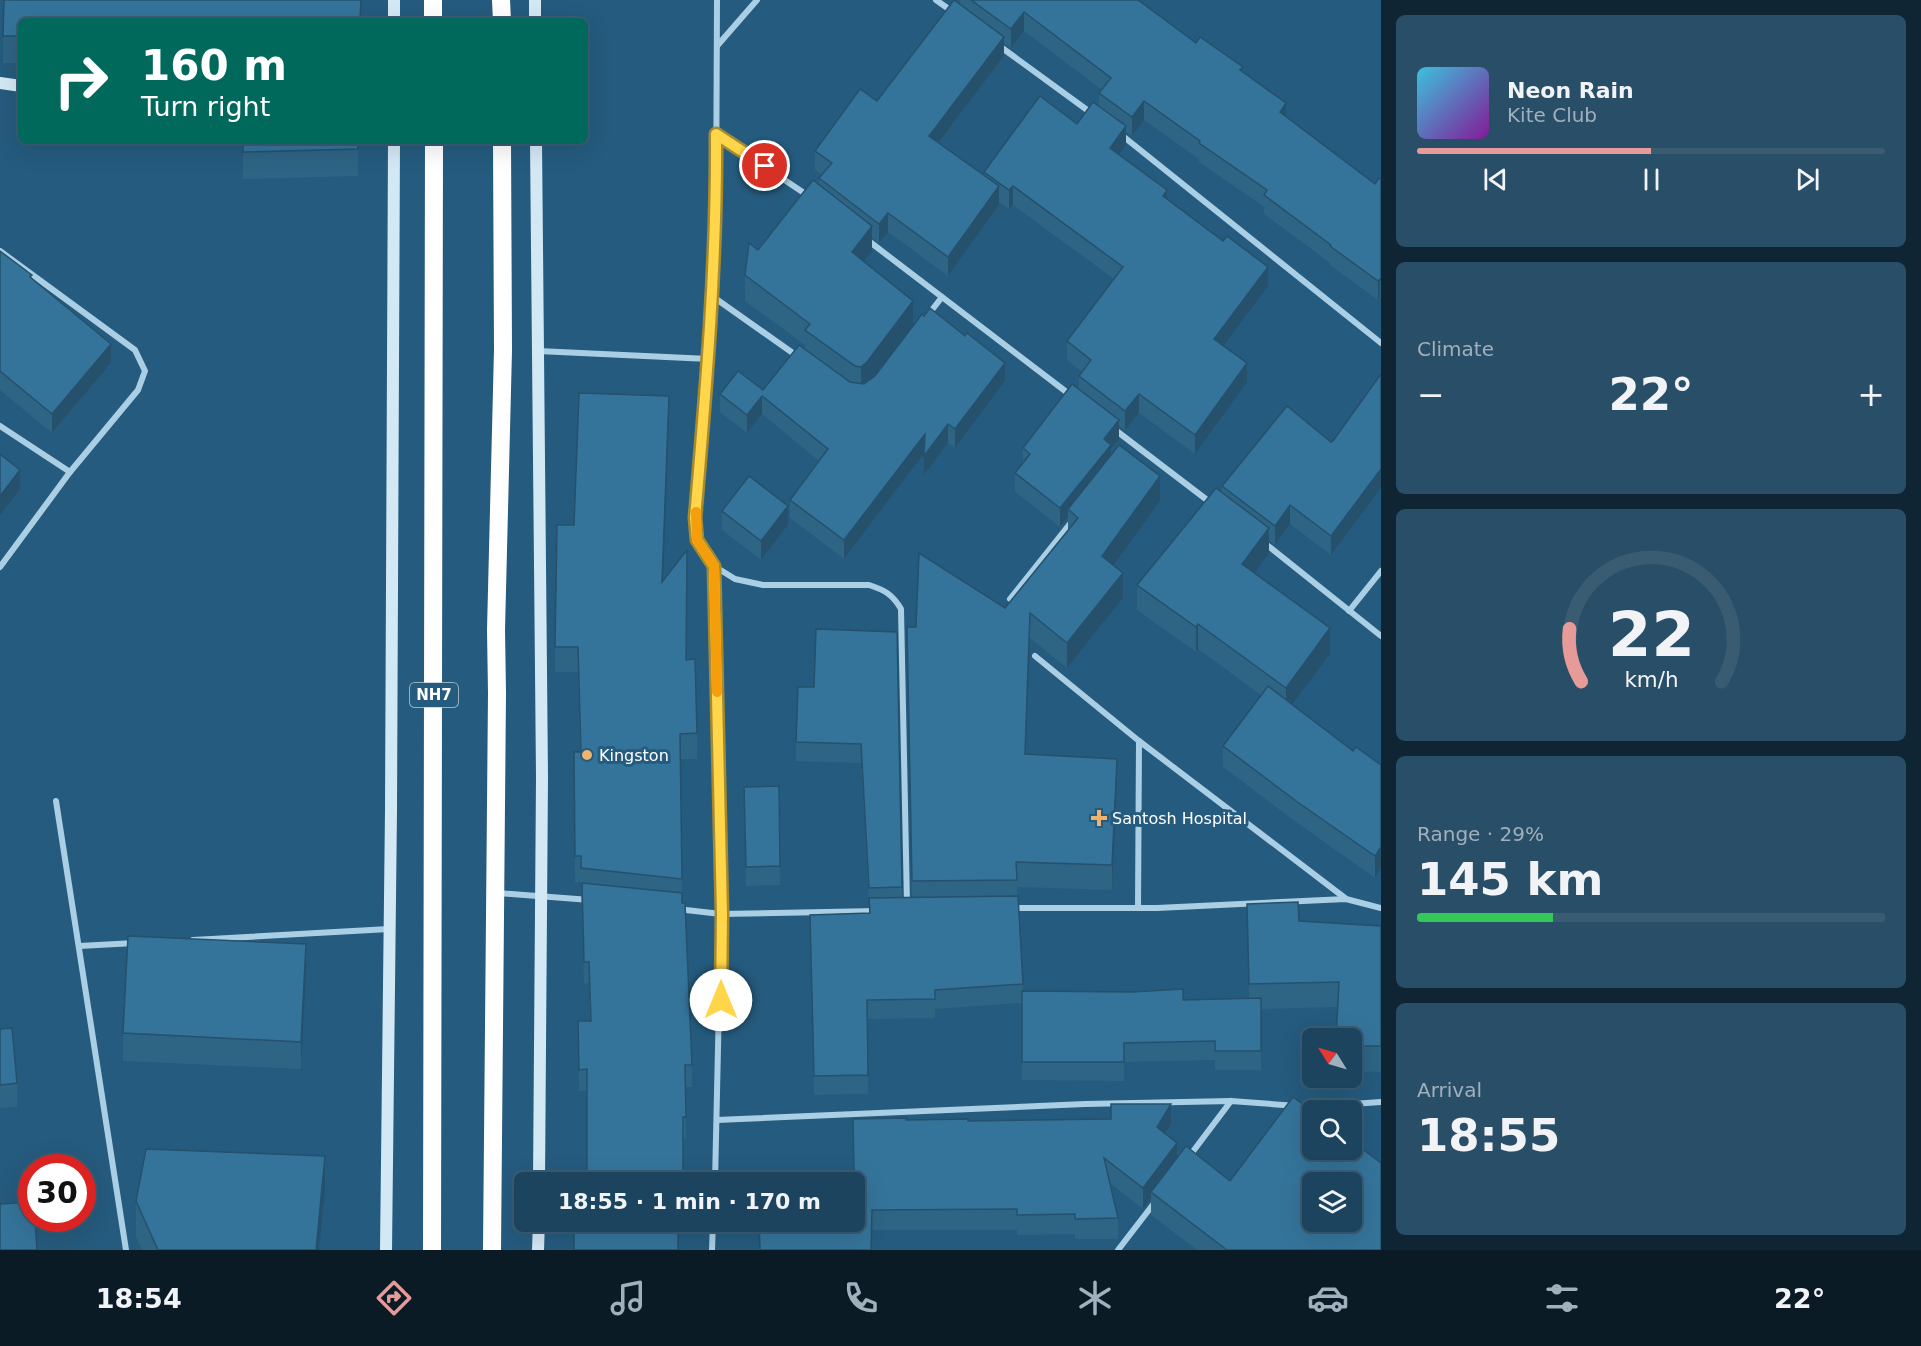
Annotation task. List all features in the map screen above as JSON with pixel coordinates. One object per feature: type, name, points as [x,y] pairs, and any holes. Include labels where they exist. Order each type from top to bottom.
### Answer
[{"type":"highway","points":[[433,0],[433,18]]},
{"type":"highway","points":[[501,0],[501,18]]},
{"type":"highway","name":"NH7","points":[[432,1250],[434,144]]},
{"type":"highway","points":[[492,1250],[496,630],[503,350],[502,144]]},
{"type":"street","points":[[394,0],[394,18]]},
{"type":"street","points":[[534,0],[535,18]]},
{"type":"street","points":[[717,0],[716,220],[709,359],[695,518],[697,540],[714,566],[735,579],[763,585],[869,585],[883,589],[894,597],[901,609],[907,911]]},
{"type":"street","points":[[717,46],[757,0]]},
{"type":"street","points":[[936,0],[962,19]]},
{"type":"street","points":[[990,39],[1101,120]]},
{"type":"street","points":[[0,83],[18,86]]},
{"type":"street","points":[[1110,126],[1381,343]]},
{"type":"street","points":[[716,134],[815,201]]},
{"type":"street","points":[[386,1250],[394,144]]},
{"type":"street","points":[[536,144],[542,777],[539,1172]]},
{"type":"street","points":[[860,235],[1076,400]]},
{"type":"street","points":[[0,251],[135,350],[145,371],[138,390],[70,472],[0,567]]},
{"type":"street","points":[[712,296],[806,363]]},
{"type":"street","points":[[920,325],[942,297]]},
{"type":"street","points":[[538,351],[709,359]]},
{"type":"street","points":[[1105,422],[1217,507]]},
{"type":"street","points":[[0,426],[70,472]]},
{"type":"street","points":[[1126,453],[1133,444]]},
{"type":"street","points":[[1010,599],[1075,517]]},
{"type":"street","points":[[1254,535],[1381,636]]},
{"type":"street","points":[[714,566],[722,914],[715,1172]]},
{"type":"street","points":[[1349,611],[1381,571]]},
{"type":"street","points":[[1035,656],[1139,741],[1346,898]]},
{"type":"street","points":[[1138,908],[1139,741]]},
{"type":"street","points":[[56,801],[126,1250]]},
{"type":"street","points":[[495,892],[597,901]]},
{"type":"street","points":[[1008,909],[1138,908],[1346,898],[1381,908]]},
{"type":"street","points":[[665,908],[722,914],[884,911]]},
{"type":"street","points":[[187,940],[390,929]]},
{"type":"street","points":[[79,946],[139,943]]},
{"type":"street","points":[[717,1120],[1085,1104],[1231,1101],[1302,1107]]},
{"type":"street","points":[[1184,1164],[1231,1101]]},
{"type":"street","points":[[1362,1103],[1381,1101]]},
{"type":"street","points":[[1118,1250],[1156,1200]]},
{"type":"street","points":[[538,1250],[539,1232]]},
{"type":"street","points":[[712,1250],[713,1232]]},
{"type":"building","points":[[4,0],[361,0],[360,18],[18,18],[18,36],[3,36]]},
{"type":"building","points":[[954,0],[1004,37],[929,136],[999,186],[948,257],[888,213],[879,224],[819,178],[832,163],[815,151],[860,89],[877,101]]},
{"type":"building","points":[[971,0],[1138,0],[1196,43],[1200,37],[1243,67],[1240,70],[1286,103],[1280,112],[1375,184],[1379,178],[1381,179],[1381,280],[1378,281],[1330,246],[1264,195],[1267,190],[1144,101],[1132,117],[1099,93],[1111,78],[1024,12],[1011,29]]},
{"type":"building","points":[[1040,96],[1077,124],[1093,102],[1126,126],[1110,148],[1167,190],[1163,196],[1223,241],[1227,236],[1268,267],[1214,339],[1247,363],[1195,435],[1139,394],[1125,411],[1079,376],[1091,360],[1067,341],[1123,267],[1013,186],[1009,190],[984,172]]},
{"type":"building","points":[[243,144],[358,144],[358,149],[243,152]]},
{"type":"building","points":[[813,180],[872,226],[852,252],[913,301],[861,367],[855,366],[805,330],[810,324],[745,275],[749,243],[758,250]]},
{"type":"building","points":[[0,251],[32,275],[30,277],[111,344],[52,414],[0,371]]},
{"type":"building","points":[[930,308],[965,336],[967,333],[1005,363],[955,429],[948,424],[924,456],[925,434],[844,540],[790,500],[828,449],[762,396],[747,415],[720,394],[738,371],[763,390],[799,345],[850,382],[864,384],[875,376],[922,314],[924,316]]},
{"type":"building","points":[[1381,374],[1381,469],[1331,536],[1290,505],[1275,526],[1222,486],[1287,406],[1331,442]]},
{"type":"building","points":[[1072,384],[1119,420],[1104,439],[1111,445],[1060,508],[1015,473],[1030,454],[1023,448]]},
{"type":"building","points":[[579,393],[669,396],[662,582],[687,550],[686,660],[695,659],[697,733],[680,734],[682,879],[581,868],[581,856],[575,856],[574,752],[581,752],[578,647],[555,647],[557,525],[574,525]]},
{"type":"building","points":[[1119,445],[1160,476],[1102,556],[1123,573],[1067,643],[1030,613],[1025,754],[1117,759],[1112,865],[1016,862],[1017,880],[912,881],[907,627],[916,627],[919,553],[1005,608],[1078,518],[1068,509]]},
{"type":"building","points":[[0,454],[20,470],[0,496]]},
{"type":"building","points":[[749,476],[788,506],[761,541],[722,511]]},
{"type":"building","points":[[1216,488],[1269,528],[1242,564],[1330,628],[1286,688],[1198,624],[1196,627],[1137,585]]},
{"type":"building","points":[[816,629],[897,632],[902,887],[869,888],[861,744],[796,742],[798,687],[814,687]]},
{"type":"building","points":[[1268,686],[1353,751],[1356,747],[1381,765],[1381,847],[1375,856],[1223,746]]},
{"type":"building","points":[[779,786],[780,866],[746,867],[744,787]]},
{"type":"building","points":[[582,883],[682,893],[682,903],[685,903],[692,1065],[685,1065],[686,1117],[683,1117],[683,1172],[587,1172],[587,1069],[579,1070],[578,1021],[591,1021],[589,962],[584,962]]},
{"type":"building","points":[[1018,896],[1023,984],[935,990],[935,999],[867,1000],[868,1075],[814,1076],[810,915],[870,913],[869,898]]},
{"type":"building","points":[[1298,902],[1299,921],[1381,926],[1381,1046],[1362,1046],[1362,1028],[1337,1028],[1339,982],[1249,984],[1247,904]]},
{"type":"building","points":[[128,936],[306,944],[301,1042],[123,1033]]},
{"type":"building","points":[[1183,989],[1183,1000],[1261,998],[1261,1051],[1215,1051],[1215,1041],[1124,1043],[1124,1062],[1022,1062],[1022,991],[1133,992]]},
{"type":"building","points":[[12,1028],[17,1083],[0,1085],[0,1029]]},
{"type":"building","points":[[1293,1097],[1302,1104],[1302,1160],[1362,1160],[1362,1149],[1381,1163],[1381,1250],[1227,1250],[1151,1192],[1186,1146],[1230,1181]]},
{"type":"building","points":[[1111,1104],[1171,1104],[1157,1127],[1177,1143],[1143,1188],[1104,1158],[1118,1218],[1075,1219],[1075,1214],[1017,1215],[1017,1209],[872,1210],[871,1250],[760,1250],[759,1232],[865,1232],[865,1172],[854,1172],[853,1119],[968,1119],[968,1121],[1111,1119]]},
{"type":"building","points":[[146,1149],[325,1156],[316,1250],[158,1250],[136,1201]]},
{"type":"building","points":[[18,1203],[18,1232],[36,1232],[37,1250],[0,1250],[0,1204]]},
{"type":"building","points":[[574,1232],[678,1232],[678,1250],[574,1250]]},
{"type":"slow traffic","points":[[696,512],[697,540],[714,566],[717,692]]},
{"type":"place","name":"Kingston","points":[[587,755]]},
{"type":"place","name":"Santosh Hospital","points":[[1099,818]]},
{"type":"route","points":[[721,1000],[722,914],[714,566],[697,540],[695,518],[709,359],[716,220],[716,134],[765,166]]}]
